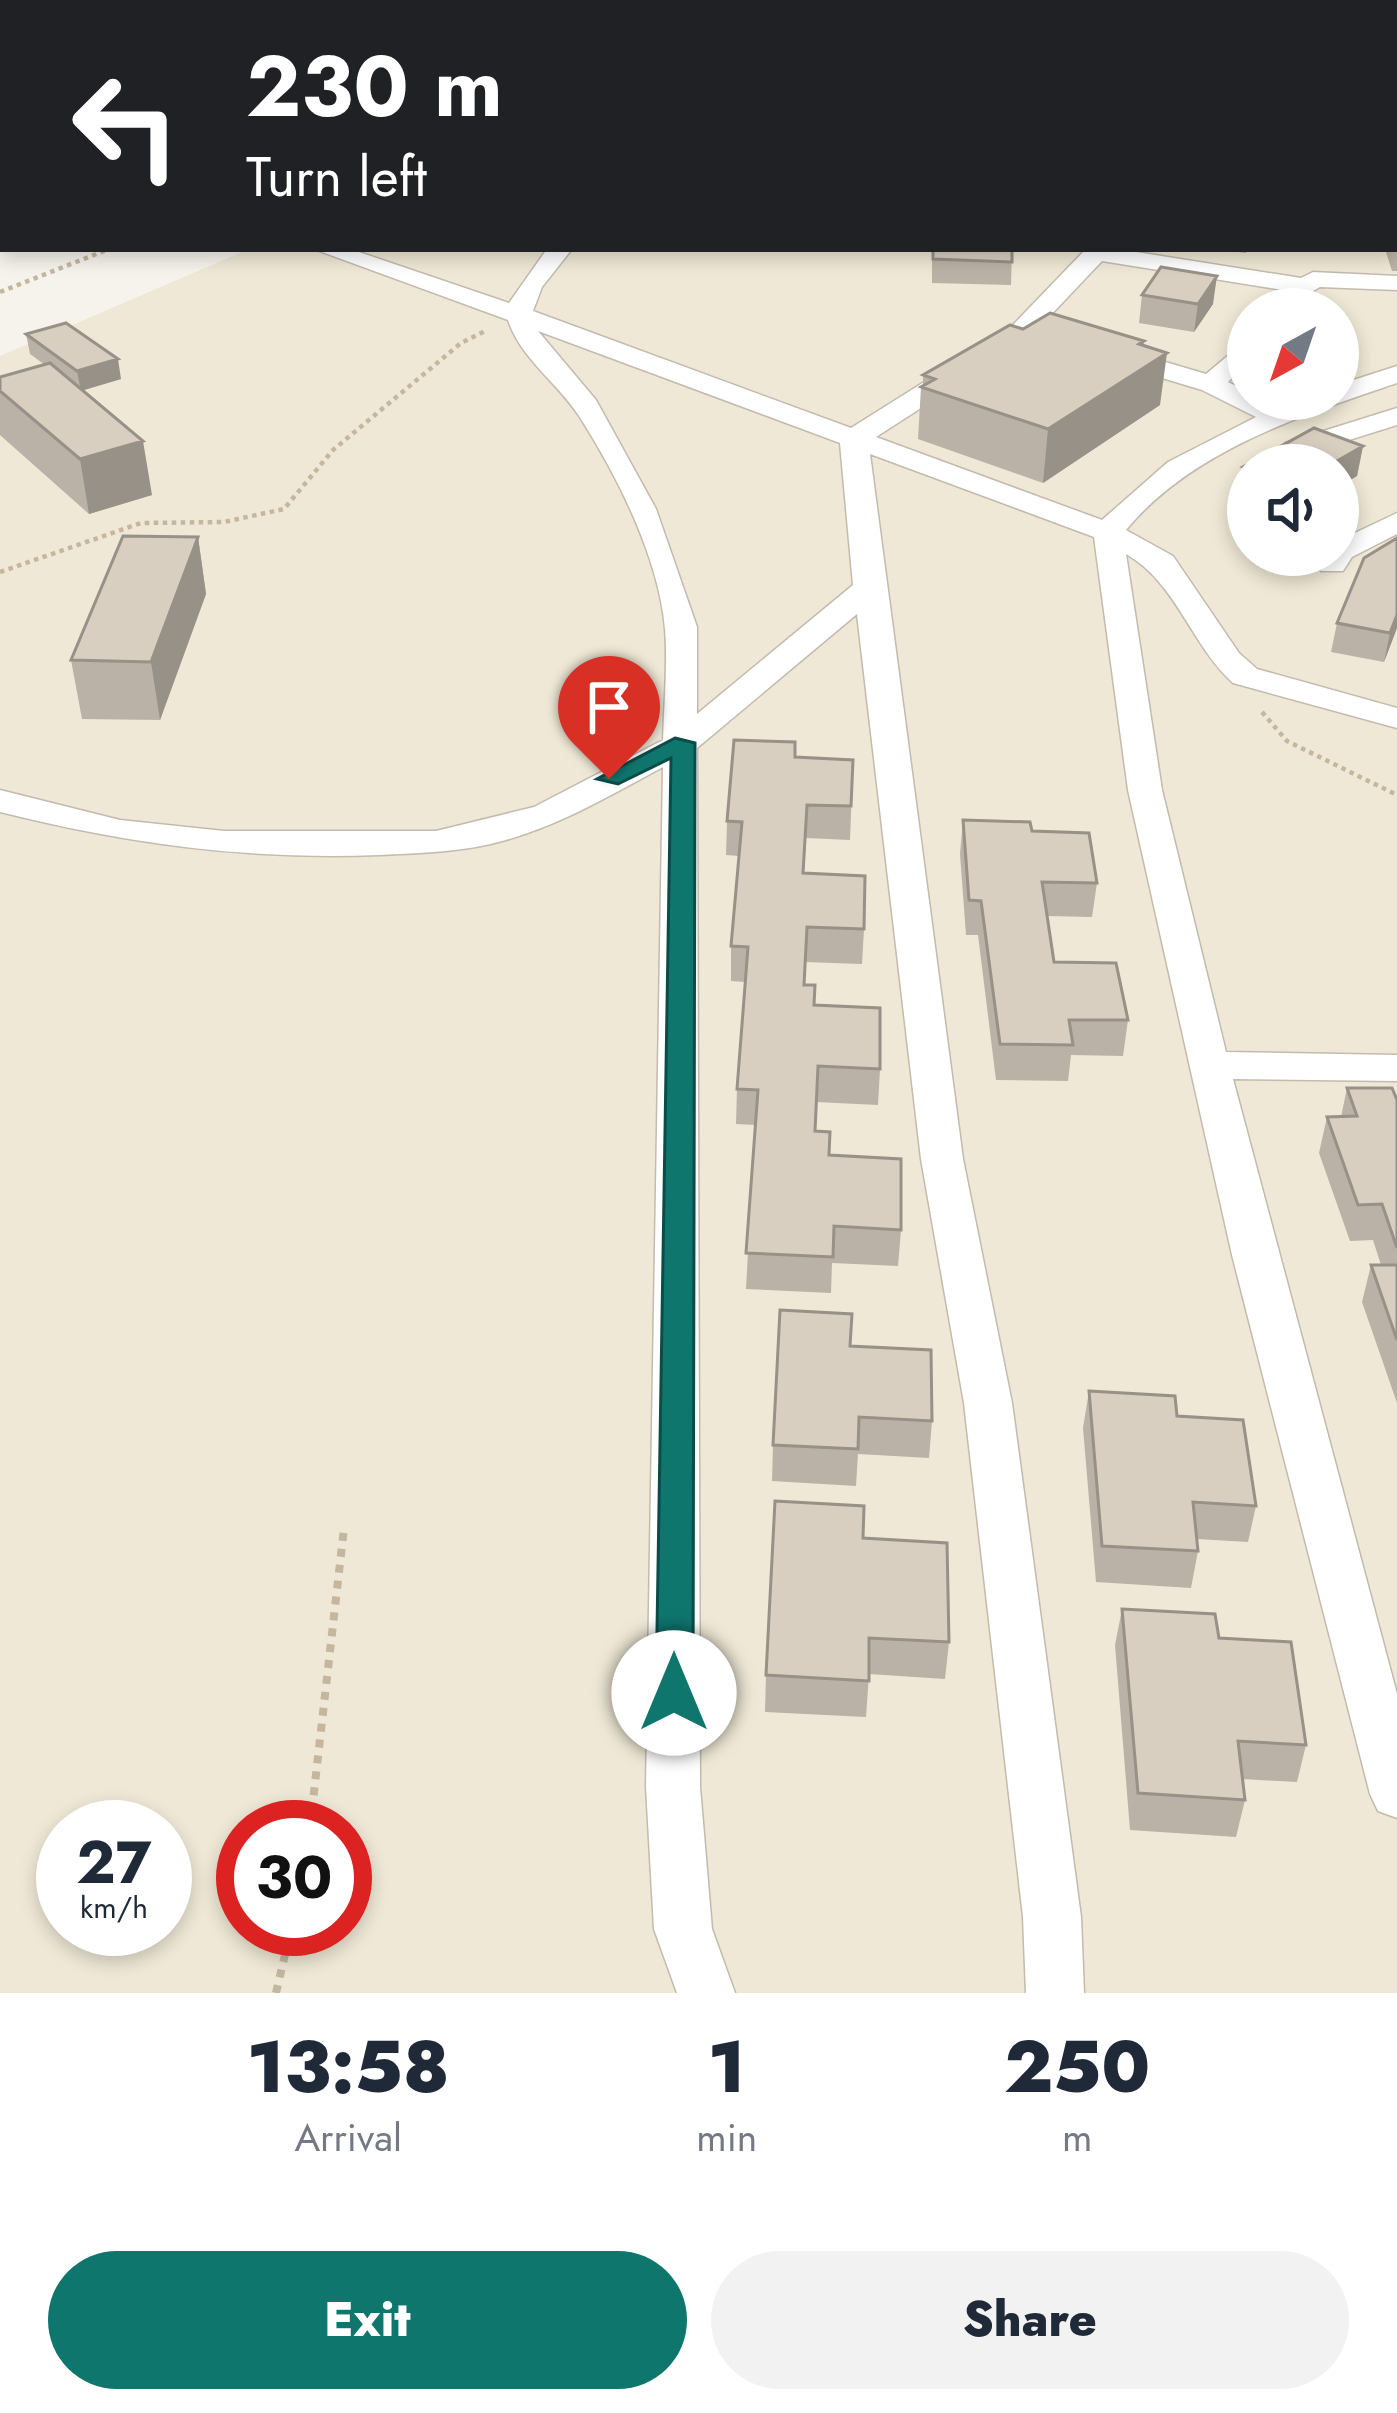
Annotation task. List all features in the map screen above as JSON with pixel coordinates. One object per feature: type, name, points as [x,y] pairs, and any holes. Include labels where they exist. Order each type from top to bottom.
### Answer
[{"type":"street","points":[[335,252],[1108,532],[1162,562],[1227,660],[1245,676],[1397,718]]},
{"type":"street","points":[[558,252],[522,300],[519,315],[534,345],[580,396],[629,477],[664,558],[681,627],[673,1786],[683,1929],[706,1993]]},
{"type":"street","points":[[854,438],[960,378],[1027,328],[1097,252]]},
{"type":"street","points":[[1105,252],[1311,283],[1391,282]]},
{"type":"street","points":[[1306,288],[1325,252]]},
{"type":"street","points":[[1343,252],[1391,282]]},
{"type":"street","points":[[1027,328],[1227,392]]},
{"type":"street","points":[[1211,384],[1227,368]]},
{"type":"street","points":[[1359,387],[1397,374]]},
{"type":"street","points":[[1310,444],[1397,416]]},
{"type":"street","points":[[1271,420],[1178,471],[1118,517],[1108,532],[1145,790],[1254,1255],[1397,1794]]},
{"type":"street","points":[[854,438],[868,588],[942,1159],[988,1403],[1052,1917],[1055,1993]]},
{"type":"street","points":[[1359,542],[1397,522]]},
{"type":"street","points":[[0,801],[120,831],[224,842],[332,846],[436,842],[493,833],[547,815],[683,743],[868,588]]},
{"type":"street","points":[[1210,1065],[1397,1068]]},
{"type":"path","points":[[0,292],[101,252]]},
{"type":"path","points":[[0,572],[141,523],[224,522],[284,509],[332,450],[442,358],[519,315]]},
{"type":"path","points":[[1245,676],[1267,722],[1287,741],[1397,795]]},
{"type":"path","points":[[313,1800],[344,1528]]},
{"type":"path","points":[[276,1993],[285,1956]]},
{"type":"shaded area","points":[[242,252],[1397,252],[1397,1993],[0,1993],[0,356]]},
{"type":"building","points":[[933,252],[1012,252],[1012,262],[933,259]]},
{"type":"building","points":[[1161,267],[1217,276],[1198,304],[1142,295]]},
{"type":"building","points":[[1050,313],[1144,341],[1139,344],[1167,353],[1048,429],[921,387],[935,379],[923,375],[1010,325],[1023,329]]},
{"type":"building","points":[[66,323],[118,359],[77,371],[26,334]]},
{"type":"building","points":[[50,363],[143,441],[80,459],[0,391],[0,377]]},
{"type":"building","points":[[1314,428],[1358,444],[1285,444]]},
{"type":"building","points":[[123,536],[198,537],[151,662],[71,660]]},
{"type":"building","points":[[1397,538],[1397,615],[1390,633],[1337,623],[1364,558]]},
{"type":"building","points":[[734,740],[795,742],[795,757],[853,760],[851,806],[807,805],[803,873],[865,876],[864,929],[807,927],[804,985],[815,985],[814,1005],[880,1008],[880,1069],[818,1066],[815,1131],[830,1132],[829,1155],[901,1159],[901,1230],[834,1226],[833,1257],[746,1253],[758,1090],[737,1089],[748,947],[731,946],[742,822],[727,821]]},
{"type":"building","points":[[963,820],[1030,822],[1032,831],[1089,833],[1097,883],[1042,882],[1054,962],[1116,963],[1128,1020],[1069,1020],[1073,1045],[1000,1044],[981,901],[969,900]]},
{"type":"building","points":[[1347,1088],[1392,1088],[1397,1100],[1397,1248],[1382,1204],[1358,1205],[1327,1117],[1357,1116]]},
{"type":"building","points":[[1371,1265],[1397,1265],[1397,1340]]},
{"type":"building","points":[[780,1310],[852,1314],[850,1346],[931,1350],[932,1421],[859,1417],[858,1449],[773,1445]]},
{"type":"building","points":[[1089,1391],[1175,1396],[1177,1416],[1243,1420],[1256,1506],[1193,1502],[1198,1551],[1102,1546]]},
{"type":"building","points":[[775,1501],[864,1506],[863,1538],[947,1543],[949,1642],[869,1638],[869,1681],[766,1675]]},
{"type":"building","points":[[1122,1609],[1215,1614],[1219,1638],[1291,1642],[1306,1745],[1238,1741],[1245,1800],[1138,1793]]},
{"type":"route","points":[[609,779],[683,743],[674,1693]]}]
